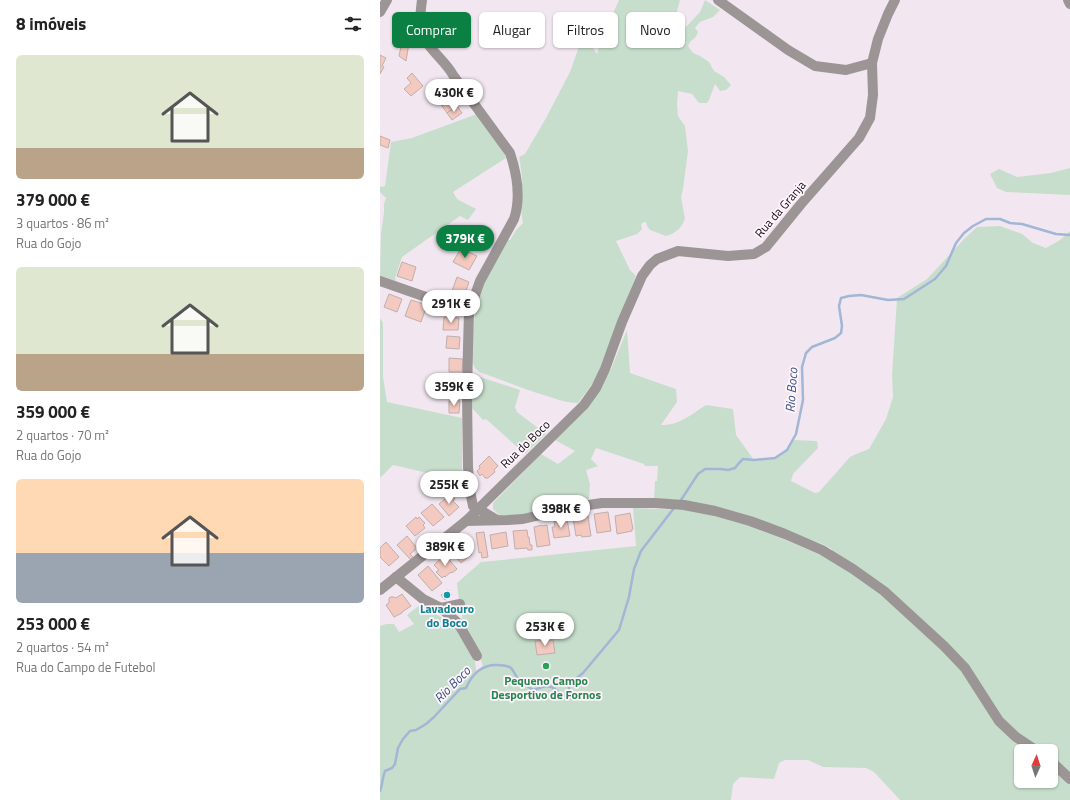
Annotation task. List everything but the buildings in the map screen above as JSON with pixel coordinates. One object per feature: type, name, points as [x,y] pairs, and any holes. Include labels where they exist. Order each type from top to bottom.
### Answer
[{"type":"street","points":[[380,12],[387,0]]},
{"type":"street","points":[[422,0],[420,19],[422,33],[510,153],[514,164],[517,202],[515,215],[480,281],[469,312],[468,467],[471,498],[473,506],[476,509],[482,510],[498,520]]},
{"type":"street","points":[[718,0],[788,50],[815,66],[846,70],[872,63]]},
{"type":"street","name":"Rua da Granja","points":[[578,410],[584,405],[596,388],[642,276],[657,259],[678,251],[728,256],[754,254],[766,247],[801,204],[859,138],[870,118],[873,95],[872,63],[878,39],[888,14],[896,0]]},
{"type":"street","points":[[1068,0],[1070,4]]},
{"type":"street","points":[[380,281],[469,312]]},
{"type":"street","name":"Rua do Boco","points":[[380,590],[466,521],[476,509],[578,410]]},
{"type":"street","points":[[466,521],[523,519],[543,516],[575,507],[602,503],[624,502],[684,505],[715,511],[750,521],[785,534],[822,550],[853,569],[884,591],[944,646],[965,668],[999,720],[1016,737],[1026,744]]},
{"type":"street","points":[[396,577],[423,599],[441,608],[458,623],[477,656]]},
{"type":"street","points":[[441,608],[460,604]]},
{"type":"street","points":[[1058,768],[1070,779]]},
{"type":"green space","points":[[619,0],[680,0],[677,12],[626,12],[626,48],[685,48],[685,27],[700,12],[705,0],[720,10],[713,17],[700,22],[695,28],[698,32],[695,38],[688,46],[693,53],[709,62],[714,71],[724,77],[731,85],[726,90],[720,91],[715,84],[707,103],[699,103],[692,94],[678,91],[678,116],[685,126],[688,151],[681,197],[685,219],[679,229],[666,236],[650,230],[646,222],[644,222],[641,224],[642,229],[637,234],[616,241],[630,270],[636,276],[599,370],[593,383],[578,403],[557,399],[479,372],[475,368],[472,361],[471,350],[476,304],[480,290],[507,240],[510,240],[516,230],[523,223],[521,210],[522,176],[519,157],[525,154],[546,118],[570,72],[578,48],[593,48],[597,54],[599,48],[618,48],[618,12],[614,12]]},
{"type":"green space","points":[[477,114],[506,158],[453,192],[457,199],[476,209],[468,220],[460,216],[402,257],[395,278],[396,281],[380,276],[381,234],[386,198],[380,192],[380,186],[385,186],[391,142],[412,138]]},
{"type":"green space","points":[[1070,168],[1070,195],[1006,192],[997,188],[990,174],[999,169],[1017,177],[1051,173]]},
{"type":"green space","points":[[1000,226],[1022,234],[1033,243],[1046,248],[1060,240],[1070,231],[1070,800],[900,800],[874,772],[866,768],[823,767],[808,760],[785,760],[779,763],[774,779],[740,777],[733,784],[731,800],[380,800],[380,626],[394,624],[399,632],[414,624],[407,615],[421,604],[459,629],[474,657],[476,673],[483,667],[479,654],[462,620],[462,607],[459,601],[457,583],[481,562],[636,546],[633,508],[688,510],[723,517],[752,526],[827,557],[832,549],[743,514],[718,507],[673,499],[654,499],[658,466],[645,466],[644,464],[596,448],[591,459],[598,466],[586,470],[590,484],[589,499],[526,515],[500,516],[493,509],[493,503],[541,454],[558,464],[575,451],[555,440],[590,406],[611,369],[627,330],[630,373],[676,389],[677,402],[661,425],[673,424],[690,416],[706,405],[733,409],[736,435],[754,460],[772,459],[781,455],[789,447],[793,440],[817,441],[818,448],[793,474],[791,481],[815,493],[819,492],[850,457],[869,449],[886,419],[893,397],[892,375],[897,298],[927,279],[977,227]]},
{"type":"green space","points":[[380,318],[383,323],[383,377],[387,402],[462,418],[462,481],[393,465],[380,478]]},
{"type":"green space","points":[[477,376],[520,390],[515,407],[517,412],[546,434],[525,454],[486,419],[483,420],[471,407],[471,380]]},
{"type":"waterway","name":"Rio Boco","points":[[681,500],[698,474],[705,469],[728,470],[735,468],[743,459],[754,460],[775,458],[787,450],[796,434],[803,400],[802,367],[806,353],[812,347],[835,338],[841,333],[842,326],[839,306],[841,298],[861,295],[888,300],[904,299],[935,279],[946,266],[956,243],[964,233],[986,219],[1000,219],[1010,223],[1022,224],[1056,234],[1070,235]]},
{"type":"waterway","name":"Rio Boco","points":[[380,791],[385,771],[392,768],[395,764],[398,748],[403,739],[410,731],[416,730],[434,717],[460,689],[466,688],[471,678],[481,669],[491,665],[506,666],[513,670],[517,678],[523,684],[533,690],[544,686],[550,686],[563,695],[567,694],[569,684],[583,673],[619,630],[629,597],[634,569],[641,551],[674,508]]},
{"type":"place","name":"Lavadouro do Boco","points":[[447,595]]},
{"type":"place","name":"Pequeno Campo Desportivo de Fornos","points":[[546,666]]}]
